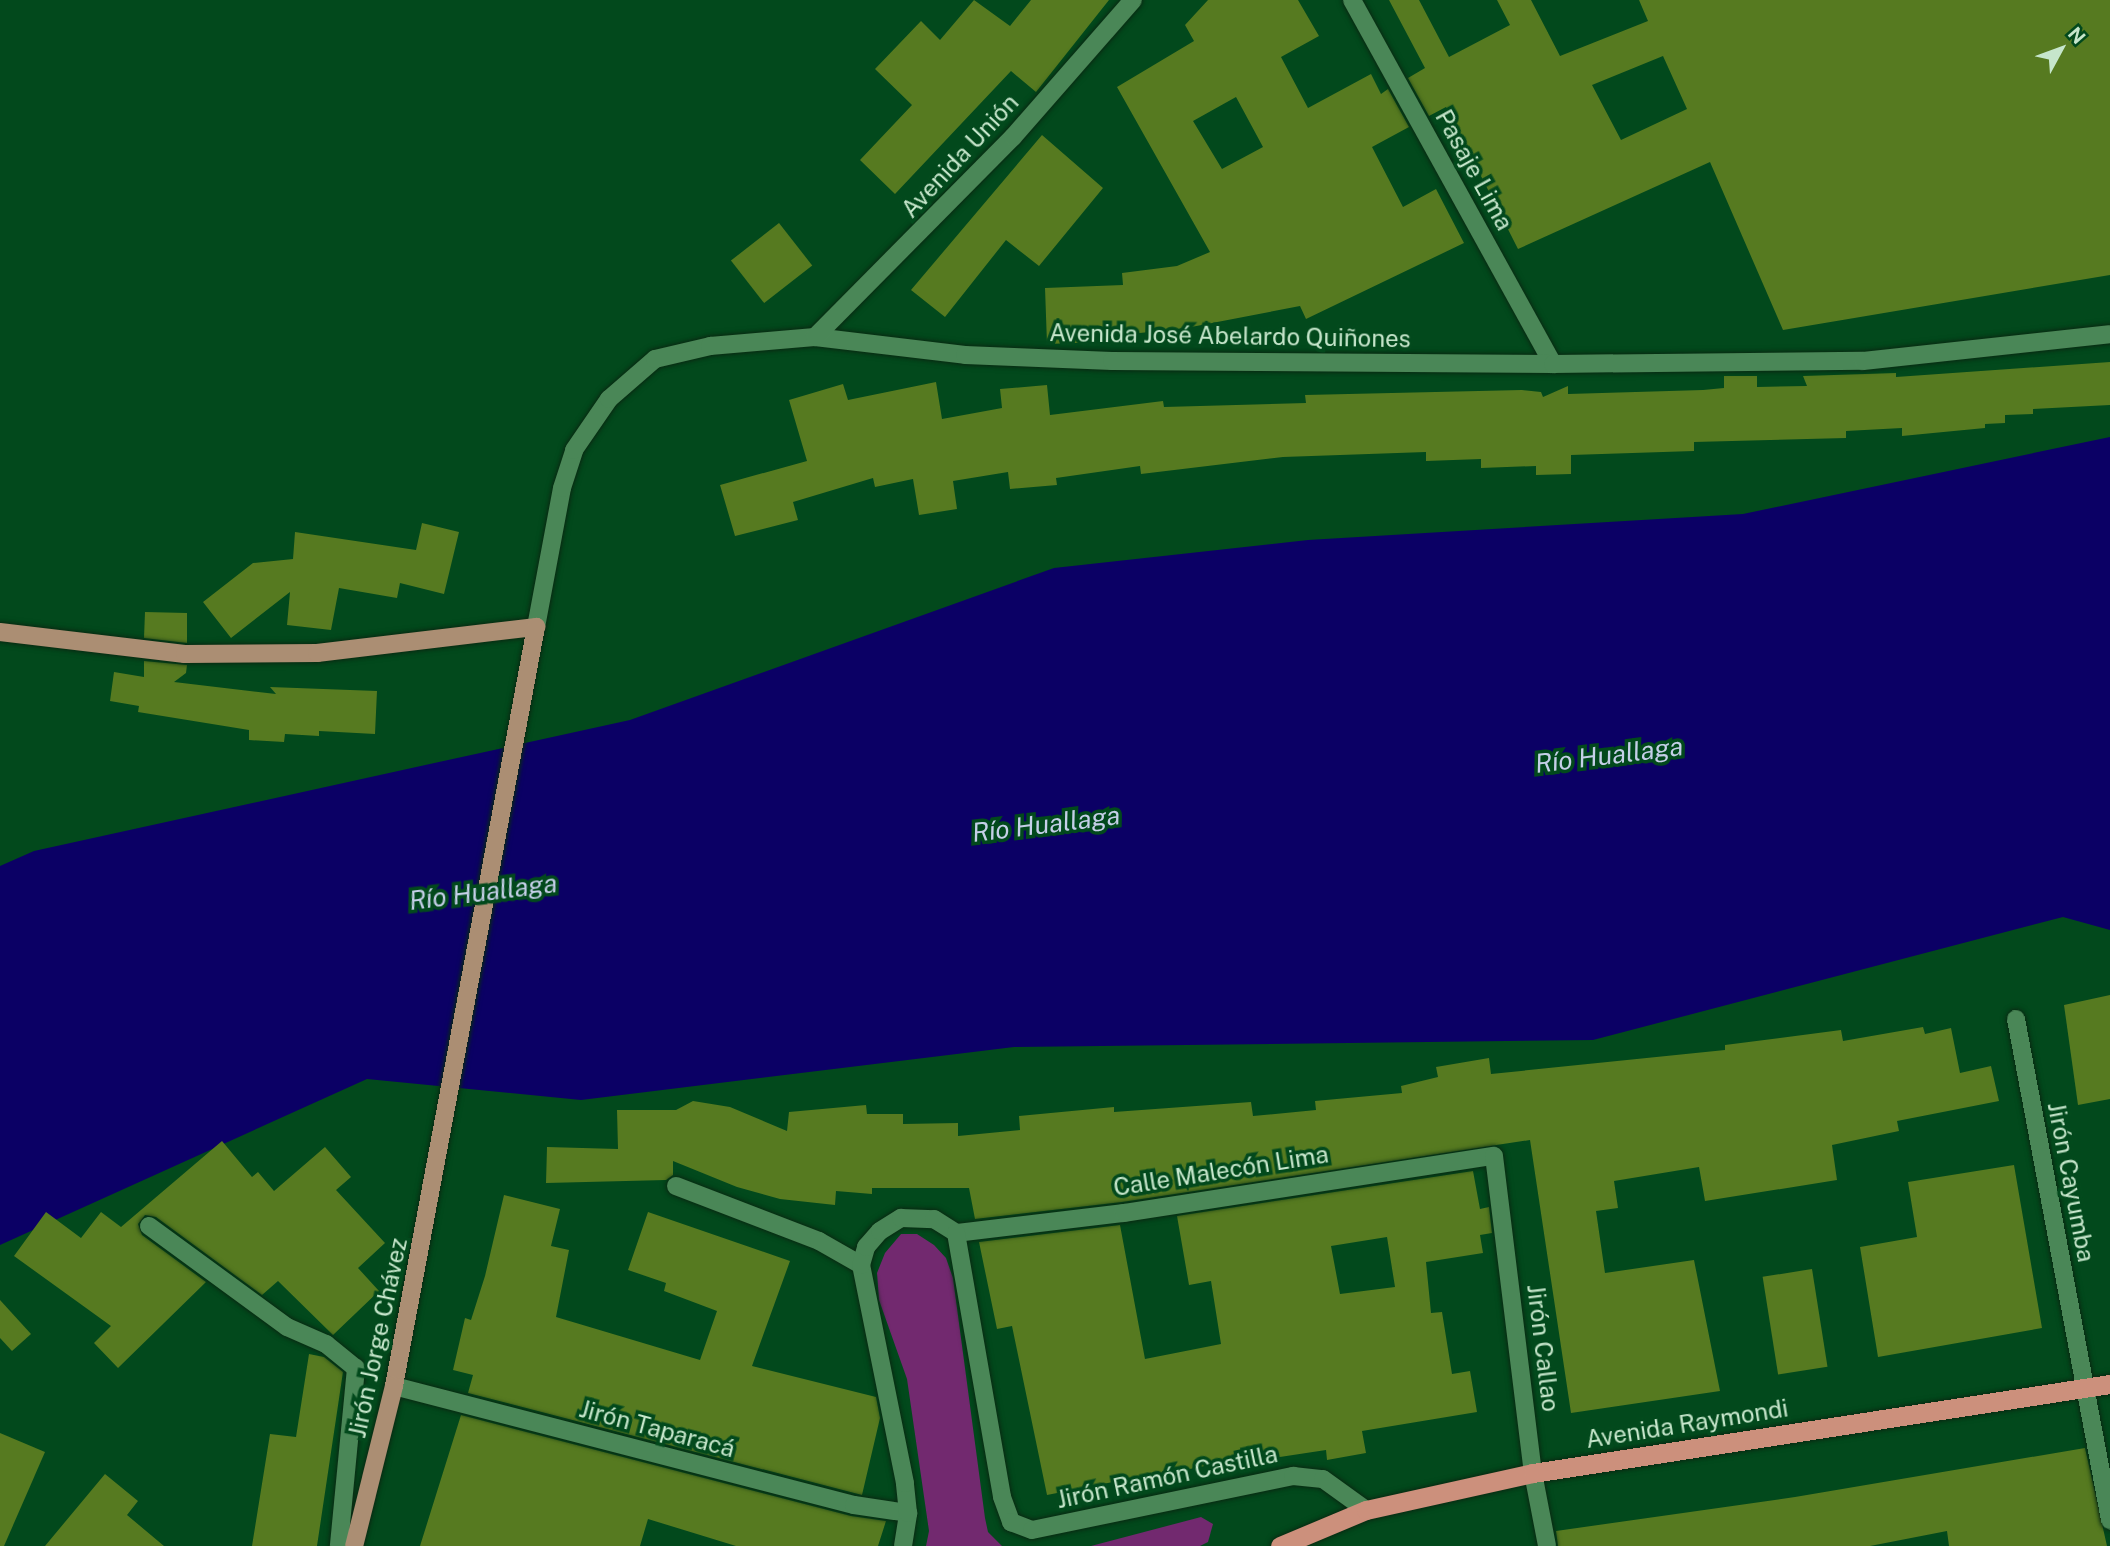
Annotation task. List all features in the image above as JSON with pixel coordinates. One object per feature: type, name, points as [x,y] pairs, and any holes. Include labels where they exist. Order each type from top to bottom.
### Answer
[{"type":"highway","name":"Avenida Raymondi","points":[[1280,1546],[1366,1510],[1534,1473],[2110,1384]]},
{"type":"main road","points":[[0,632],[185,654],[317,653],[536,627]]},
{"type":"main road","name":"Jirón Jorge Chávez","points":[[354,1546],[394,1386],[443,1138],[536,627]]},
{"type":"street","name":"Avenida Unión","points":[[815,337],[1013,137],[1133,0]]},
{"type":"street","name":"Pasaje Lima","points":[[1352,0],[1553,363]]},
{"type":"street","name":"Avenida José Abelardo Quiñones","points":[[536,627],[570,463],[609,399],[655,359],[710,346],[815,337],[965,355],[1112,362],[1863,361],[2110,334]]},
{"type":"street","name":"Jirón Cayumba","points":[[2015,1019],[2110,1520]]},
{"type":"street","name":"Calle Malecón Lima","points":[[956,1233],[1124,1213],[1494,1156]]},
{"type":"street","name":"Jirón Callao","points":[[1494,1156],[1534,1473],[1547,1546]]},
{"type":"street","points":[[676,1186],[819,1241],[861,1265]]},
{"type":"street","points":[[903,1546],[908,1513],[861,1265],[866,1247],[880,1231],[901,1219],[934,1219],[956,1233]]},
{"type":"street","points":[[149,1226],[287,1328],[326,1344],[356,1368],[339,1546]]},
{"type":"street","name":"Jirón Ramón Castilla","points":[[956,1233],[1002,1497],[1011,1522],[1032,1530],[1293,1476],[1323,1479],[1366,1510]]},
{"type":"street","name":"Jirón Taparacá","points":[[394,1386],[853,1505],[908,1513]]},
{"type":"shaded area","points":[[901,1234],[917,1234],[934,1245],[946,1258],[953,1278],[985,1518],[988,1532],[1002,1546],[926,1546],[929,1531],[907,1379],[879,1300],[877,1273],[885,1253]]},
{"type":"shaded area","points":[[1201,1517],[1213,1524],[1208,1542],[1200,1546],[1091,1546]]},
{"type":"water","name":"Río Huallaga","points":[[2110,437],[2110,930],[2063,917],[1593,1040],[1014,1047],[581,1100],[367,1079],[0,1245],[0,866],[34,851],[630,720],[1054,568],[1308,540],[1743,514]]},
{"type":"building","points":[[974,0],[1010,26],[1031,0],[1109,0],[1036,92],[1011,71],[895,194],[860,160],[912,105],[875,69],[921,21],[940,40]]},
{"type":"building","points":[[1208,0],[1298,0],[1319,36],[1281,57],[1308,108],[1371,74],[1381,94],[1388,89],[1409,127],[1372,147],[1403,207],[1436,189],[1464,243],[1306,319],[1300,306],[1186,328],[1103,337],[1103,342],[1047,344],[1045,288],[1123,285],[1122,273],[1177,266],[1210,252],[1117,87],[1194,41],[1185,25]],"holes":[[[1236,97],[1263,147],[1222,169],[1193,121]]]},
{"type":"building","points":[[1389,0],[1419,0],[1449,57],[1510,25],[1497,0],[1531,0],[1560,56],[1648,21],[1639,0],[2110,0],[2110,275],[1783,330],[1710,162],[1518,249],[1446,107],[1429,116],[1408,78],[1425,68]],"holes":[[[1663,56],[1687,109],[1621,140],[1592,85]]]},
{"type":"building","points":[[1042,135],[1103,188],[1039,266],[1006,240],[945,317],[911,290]]},
{"type":"building","points":[[779,223],[812,266],[764,303],[731,261]]},
{"type":"building","points":[[2110,362],[2110,405],[2033,409],[2033,414],[2005,415],[2005,423],[1985,424],[1985,428],[1902,436],[1902,428],[1846,431],[1846,438],[1694,442],[1694,451],[1571,455],[1571,474],[1536,475],[1536,466],[1481,468],[1481,459],[1426,461],[1426,452],[1283,457],[1141,474],[1140,466],[1056,478],[1057,485],[1010,489],[1008,472],[953,481],[957,509],[919,515],[913,479],[875,487],[873,478],[793,502],[798,520],[735,536],[720,485],[807,461],[789,400],[843,384],[848,400],[936,382],[942,419],[1002,408],[1000,389],[1047,385],[1050,415],[1163,401],[1164,407],[1306,403],[1305,395],[1522,390],[1541,392],[1543,397],[1568,386],[1568,394],[1703,390],[1724,388],[1724,376],[1757,376],[1757,387],[1807,386],[1803,376],[1896,373],[1896,377]]},
{"type":"building","points":[[422,523],[459,532],[444,594],[400,583],[397,598],[339,588],[331,630],[287,625],[290,592],[231,638],[203,602],[253,563],[293,559],[295,532],[416,550]]},
{"type":"building","points":[[145,612],[187,613],[187,643],[144,638]]},
{"type":"building","points":[[144,661],[187,665],[186,673],[174,682],[276,694],[270,687],[377,691],[375,734],[319,731],[319,736],[285,734],[284,742],[249,740],[249,730],[138,712],[139,706],[110,701],[114,672],[144,677]]},
{"type":"building","points":[[2110,995],[2110,1099],[2078,1105],[2064,1005]]},
{"type":"building","points":[[1923,1027],[1925,1034],[1951,1028],[1960,1073],[1991,1066],[1999,1101],[1897,1121],[1899,1131],[1832,1145],[1837,1180],[1705,1201],[1699,1167],[1614,1181],[1618,1208],[1596,1211],[1605,1273],[1694,1260],[1720,1391],[1571,1413],[1530,1140],[1122,1202],[975,1219],[969,1188],[872,1188],[872,1194],[836,1191],[835,1205],[780,1199],[737,1187],[673,1161],[673,1175],[666,1180],[546,1183],[547,1147],[618,1149],[617,1110],[676,1110],[693,1101],[730,1107],[787,1131],[789,1112],[866,1105],[867,1114],[903,1114],[903,1124],[958,1123],[958,1136],[1020,1130],[1019,1116],[1114,1107],[1114,1112],[1251,1102],[1253,1116],[1316,1110],[1315,1101],[1402,1093],[1401,1086],[1438,1077],[1436,1067],[1489,1058],[1491,1074],[1725,1050],[1725,1045],[1841,1030],[1843,1041]]},
{"type":"building","points":[[222,1141],[252,1177],[258,1172],[274,1191],[325,1147],[351,1177],[336,1190],[385,1243],[358,1268],[379,1291],[333,1335],[278,1281],[262,1295],[156,1217],[145,1215],[138,1224],[142,1235],[206,1282],[118,1368],[94,1343],[111,1326],[14,1256],[46,1212],[81,1238],[101,1212],[121,1227]]},
{"type":"building","points":[[2014,1165],[2042,1328],[1878,1357],[1860,1247],[1917,1237],[1908,1182]]},
{"type":"building","points":[[1473,1171],[1480,1209],[1489,1207],[1492,1233],[1480,1235],[1483,1253],[1426,1262],[1431,1313],[1442,1312],[1452,1374],[1470,1371],[1477,1412],[1362,1431],[1366,1453],[1327,1460],[1326,1450],[1260,1460],[1259,1455],[1160,1475],[1161,1480],[1120,1488],[1118,1481],[1047,1495],[1012,1326],[997,1329],[979,1242],[1120,1225],[1145,1359],[1221,1344],[1211,1281],[1189,1285],[1177,1216]],"holes":[[[1387,1237],[1395,1287],[1340,1294],[1331,1246]]]},
{"type":"building","points":[[504,1195],[560,1209],[551,1246],[569,1250],[556,1317],[700,1360],[717,1311],[664,1291],[666,1283],[628,1270],[648,1212],[790,1261],[752,1366],[876,1397],[880,1418],[862,1495],[468,1393],[473,1375],[453,1370],[465,1318],[471,1320],[485,1276]]},
{"type":"building","points":[[1812,1269],[1827,1367],[1778,1375],[1763,1277]]},
{"type":"building","points":[[0,1300],[31,1334],[12,1351],[0,1338]]},
{"type":"building","points":[[309,1354],[324,1357],[343,1372],[317,1546],[252,1546],[270,1434],[296,1437]]},
{"type":"building","points":[[461,1415],[851,1516],[886,1521],[878,1546],[736,1546],[648,1519],[640,1546],[420,1546]]},
{"type":"building","points":[[0,1433],[45,1452],[4,1546],[0,1546]]},
{"type":"building","points":[[2085,1448],[2107,1546],[1949,1546],[1947,1531],[1870,1546],[1558,1546],[1556,1531],[1795,1497]]},
{"type":"building","points":[[105,1474],[138,1501],[127,1515],[164,1546],[45,1546]]}]
